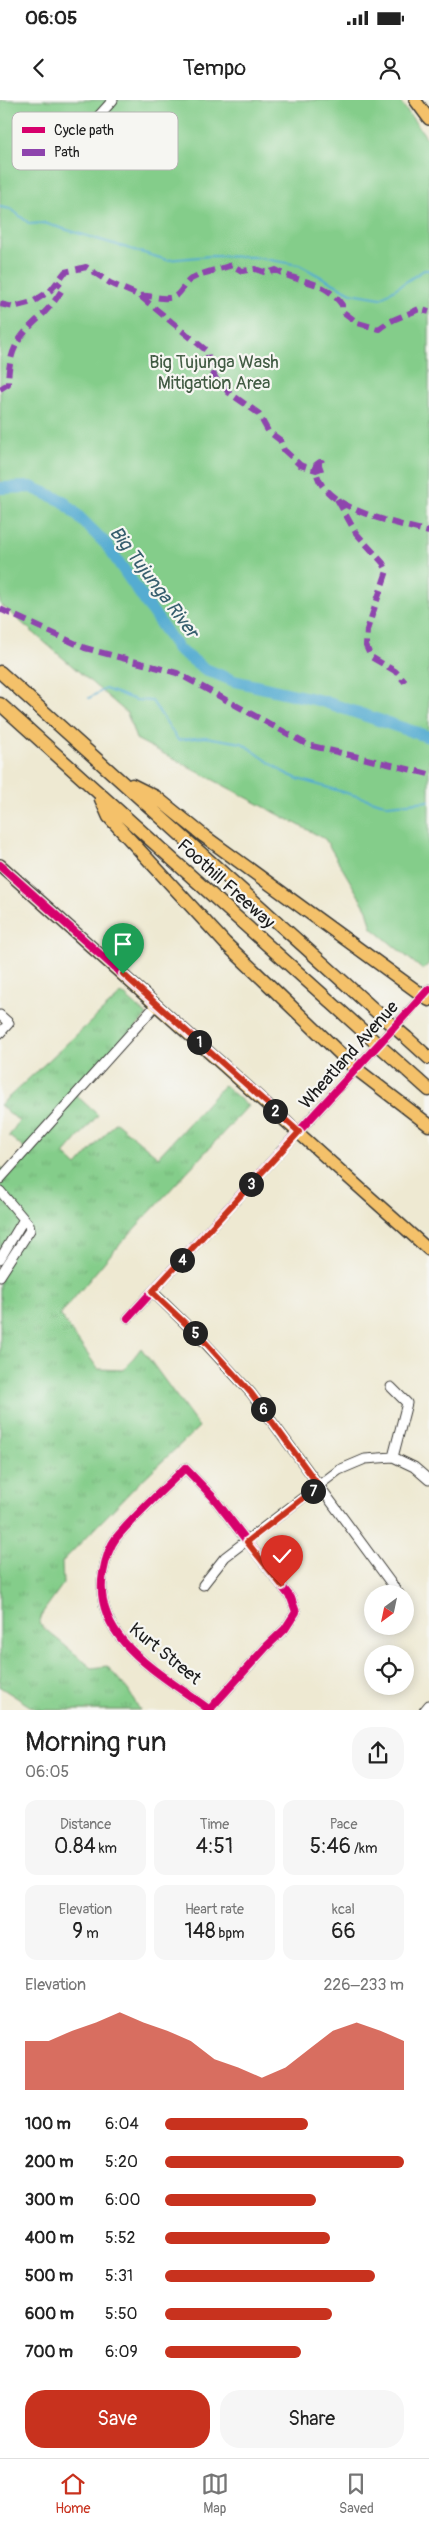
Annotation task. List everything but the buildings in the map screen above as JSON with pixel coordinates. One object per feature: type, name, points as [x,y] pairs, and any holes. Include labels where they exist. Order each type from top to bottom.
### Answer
[{"type":"highway","name":"Foothill Freeway","points":[[0,672],[429,1058]]},
{"type":"highway","name":"Foothill Freeway","points":[[0,704],[429,1090]]},
{"type":"highway","points":[[118,778],[156,797],[204,836],[427,994]]},
{"type":"highway","points":[[97,792],[109,817],[226,943],[355,1068],[429,1125]]},
{"type":"main road","points":[[415,100],[429,119]]},
{"type":"main road","points":[[0,865],[429,1250]]},
{"type":"street","points":[[102,112],[113,100]]},
{"type":"street","name":"Wheatland Avenue","points":[[128,1318],[299,1132],[355,1068],[427,994]]},
{"type":"street","points":[[0,1179],[156,1004]]},
{"type":"street","points":[[0,1015],[9,1023],[0,1033]]},
{"type":"street","points":[[0,1191],[24,1219],[30,1230],[0,1276]]},
{"type":"street","points":[[0,1259],[24,1219]]},
{"type":"street","points":[[152,1292],[205,1342],[251,1393],[392,1585]]},
{"type":"street","points":[[391,1387],[406,1403],[393,1457]]},
{"type":"street","points":[[203,1585],[225,1557],[339,1470],[365,1459],[393,1457],[414,1467],[429,1480]]},
{"type":"street","name":"Kurt Street","points":[[210,1710],[138,1656],[116,1636],[104,1611],[101,1585],[105,1562],[115,1540],[185,1468],[213,1497],[247,1542]]},
{"type":"street","points":[[210,1710],[267,1646],[285,1629],[296,1612],[291,1598],[247,1542]]},
{"type":"street","points":[[424,1710],[429,1705]]},
{"type":"green space","name":"Big Tujunga Wash Mitigation Area","points":[[0,100],[399,100],[429,141],[429,963],[423,970],[372,928],[367,910],[325,839],[136,739],[127,713],[0,604]]},
{"type":"green space","points":[[122,993],[147,1015],[76,1095],[98,1115],[64,1154],[77,1166],[116,1122],[158,1157],[224,1085],[248,1106],[111,1254],[60,1315],[98,1369],[124,1370],[141,1348],[199,1427],[138,1484],[62,1562],[63,1584],[43,1612],[39,1624],[92,1668],[107,1666],[128,1690],[140,1710],[36,1710],[0,1687],[0,1167],[10,1173],[25,1149],[9,1136],[19,1121],[0,1105]]},
{"type":"waterway","points":[[0,207],[11,209],[30,224],[44,223],[167,260],[210,256],[253,257],[299,265],[351,293],[381,298],[424,270],[429,270]]},
{"type":"waterway","name":"Big Tujunga River","points":[[0,488],[31,487],[63,501],[106,544],[178,649],[205,669],[234,681],[322,701],[429,737]]},
{"type":"waterway","points":[[89,698],[105,689],[136,700],[152,701],[178,740],[205,737],[242,743],[283,772],[298,779],[388,805],[429,801]]},
{"type":"marked path","points":[[140,296],[165,298],[176,296],[191,279],[232,265],[242,271],[255,269],[267,273],[276,270],[320,286],[335,296],[342,305],[342,311],[358,323],[379,329],[393,320],[419,309],[429,312]]},
{"type":"marked path","points":[[0,304],[13,307],[33,302],[51,290],[65,272],[86,267],[110,283],[140,296],[207,351],[210,367],[217,381],[222,382],[228,392],[258,413],[268,431],[280,440],[284,450],[300,465],[316,470],[324,467],[322,462],[316,465],[319,480],[328,493],[360,512],[429,532]]},
{"type":"marked path","points":[[0,389],[8,384],[10,365],[14,350],[20,339],[54,302],[63,288],[56,282]]},
{"type":"marked path","points":[[337,499],[356,533],[383,563],[387,571],[367,630],[366,646],[371,657],[395,671],[405,682]]},
{"type":"marked path","points":[[0,609],[85,648],[177,673],[308,745],[429,774]]},
{"type":"cycle path","points":[[0,865],[299,1132]]},
{"type":"cycle path","points":[[128,1318],[429,989]]},
{"type":"cycle path","points":[[210,1709],[267,1646],[285,1629],[296,1612],[291,1598],[213,1497],[185,1468],[116,1538],[108,1555],[103,1573],[102,1597],[108,1618],[120,1637],[136,1654],[154,1670],[210,1710]]},
{"type":"route","points":[[123,974],[299,1132],[152,1292],[205,1342],[251,1393],[319,1486],[247,1542],[282,1586]]}]
